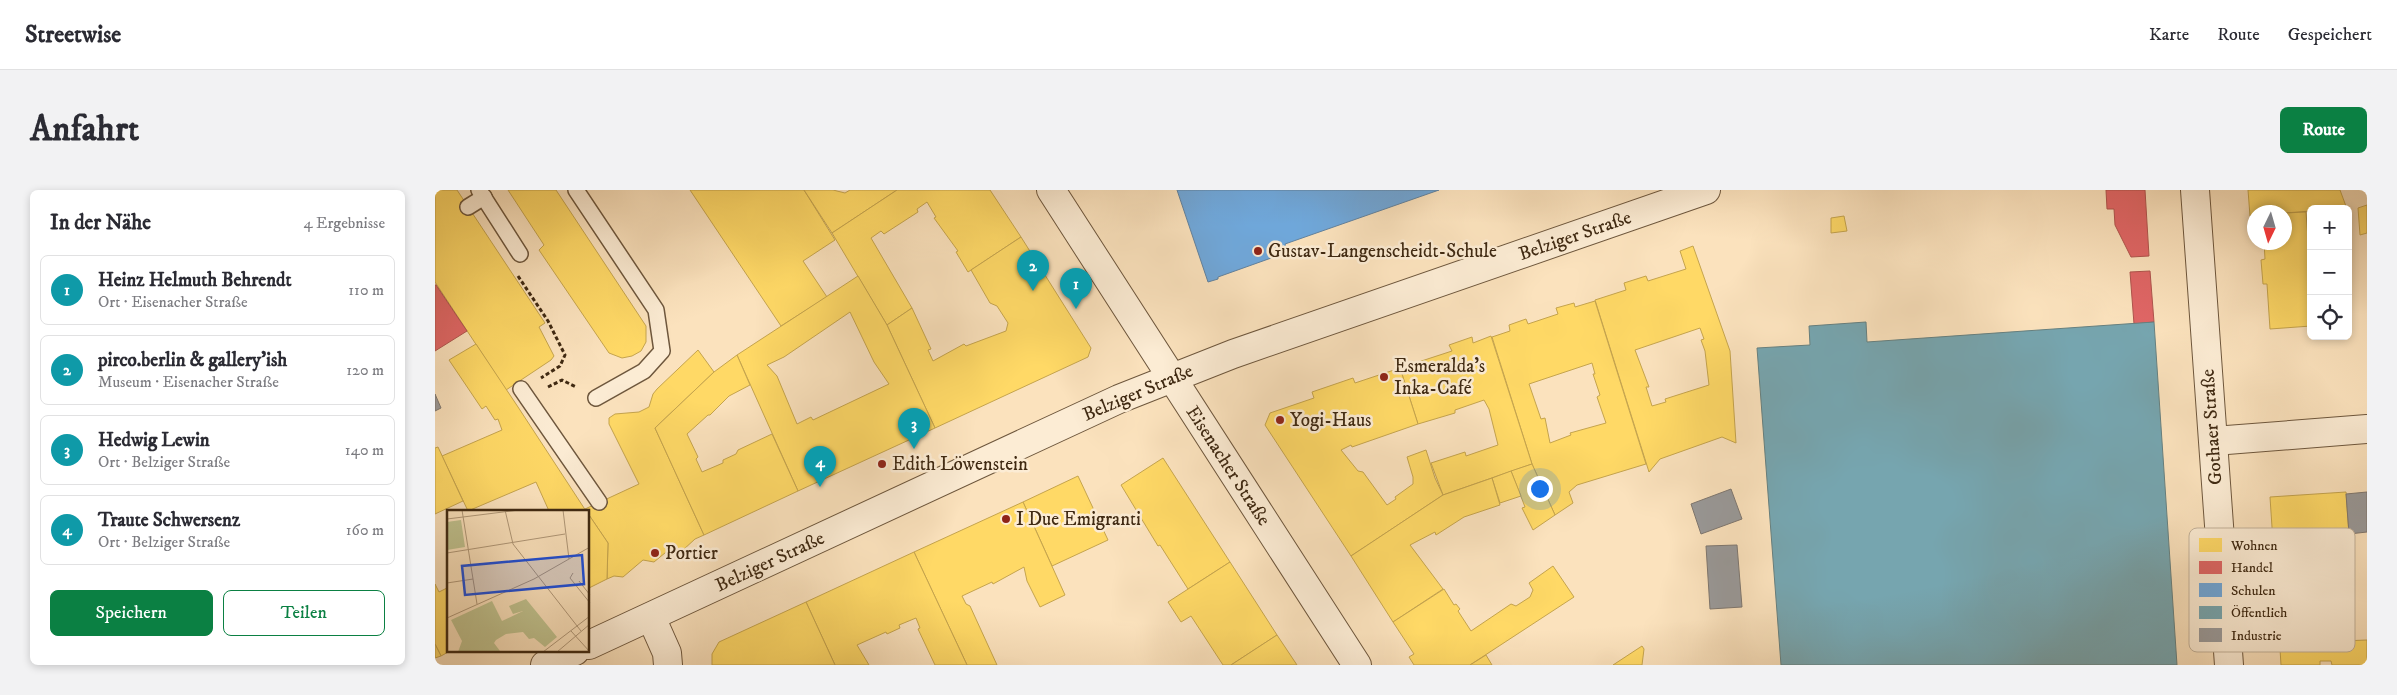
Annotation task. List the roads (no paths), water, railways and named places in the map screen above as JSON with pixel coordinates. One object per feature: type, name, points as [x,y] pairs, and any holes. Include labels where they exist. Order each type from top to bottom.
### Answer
[{"type":"street","name":"Eisenacher Straße","points":[[1051,190],[1357,665]]},
{"type":"street","name":"Belziger Straße","points":[[590,645],[1119,399],[1233,354],[1706,190]]},
{"type":"street","name":"Gothaer Straße","points":[[2195,190],[2220,528]]},
{"type":"street","points":[[2214,441],[2367,429]]},
{"type":"street","points":[[651,617],[667,652],[668,665]]},
{"type":"street","points":[[545,665],[573,652]]},
{"type":"street","name":"Gothaer Straße","points":[[2228,652],[2229,665]]},
{"type":"lane","points":[[576,190],[656,310],[662,350],[644,371],[597,398]]},
{"type":"lane","points":[[469,207],[482,194],[520,254]]},
{"type":"lane","points":[[521,390],[599,502]]},
{"type":"place","name":"Gustav-Langenscheidt-Schule","points":[[1258,251]]},
{"type":"place","name":"pirco.berlin & gallery'ish","points":[[1033,291]]},
{"type":"place","name":"Heinz Helmuth Behrendt","points":[[1076,309]]},
{"type":"place","name":"Esmeralda's Inka-Café","points":[[1384,377]]},
{"type":"place","name":"Yogi-Haus","points":[[1280,420]]},
{"type":"place","name":"Hedwig Lewin","points":[[914,449]]},
{"type":"place","name":"Edith Löwenstein","points":[[882,464]]},
{"type":"place","name":"Traute Schwersenz","points":[[820,487]]},
{"type":"place","name":"I Due Emigranti","points":[[1006,519]]},
{"type":"place","name":"Portier","points":[[655,553]]}]
